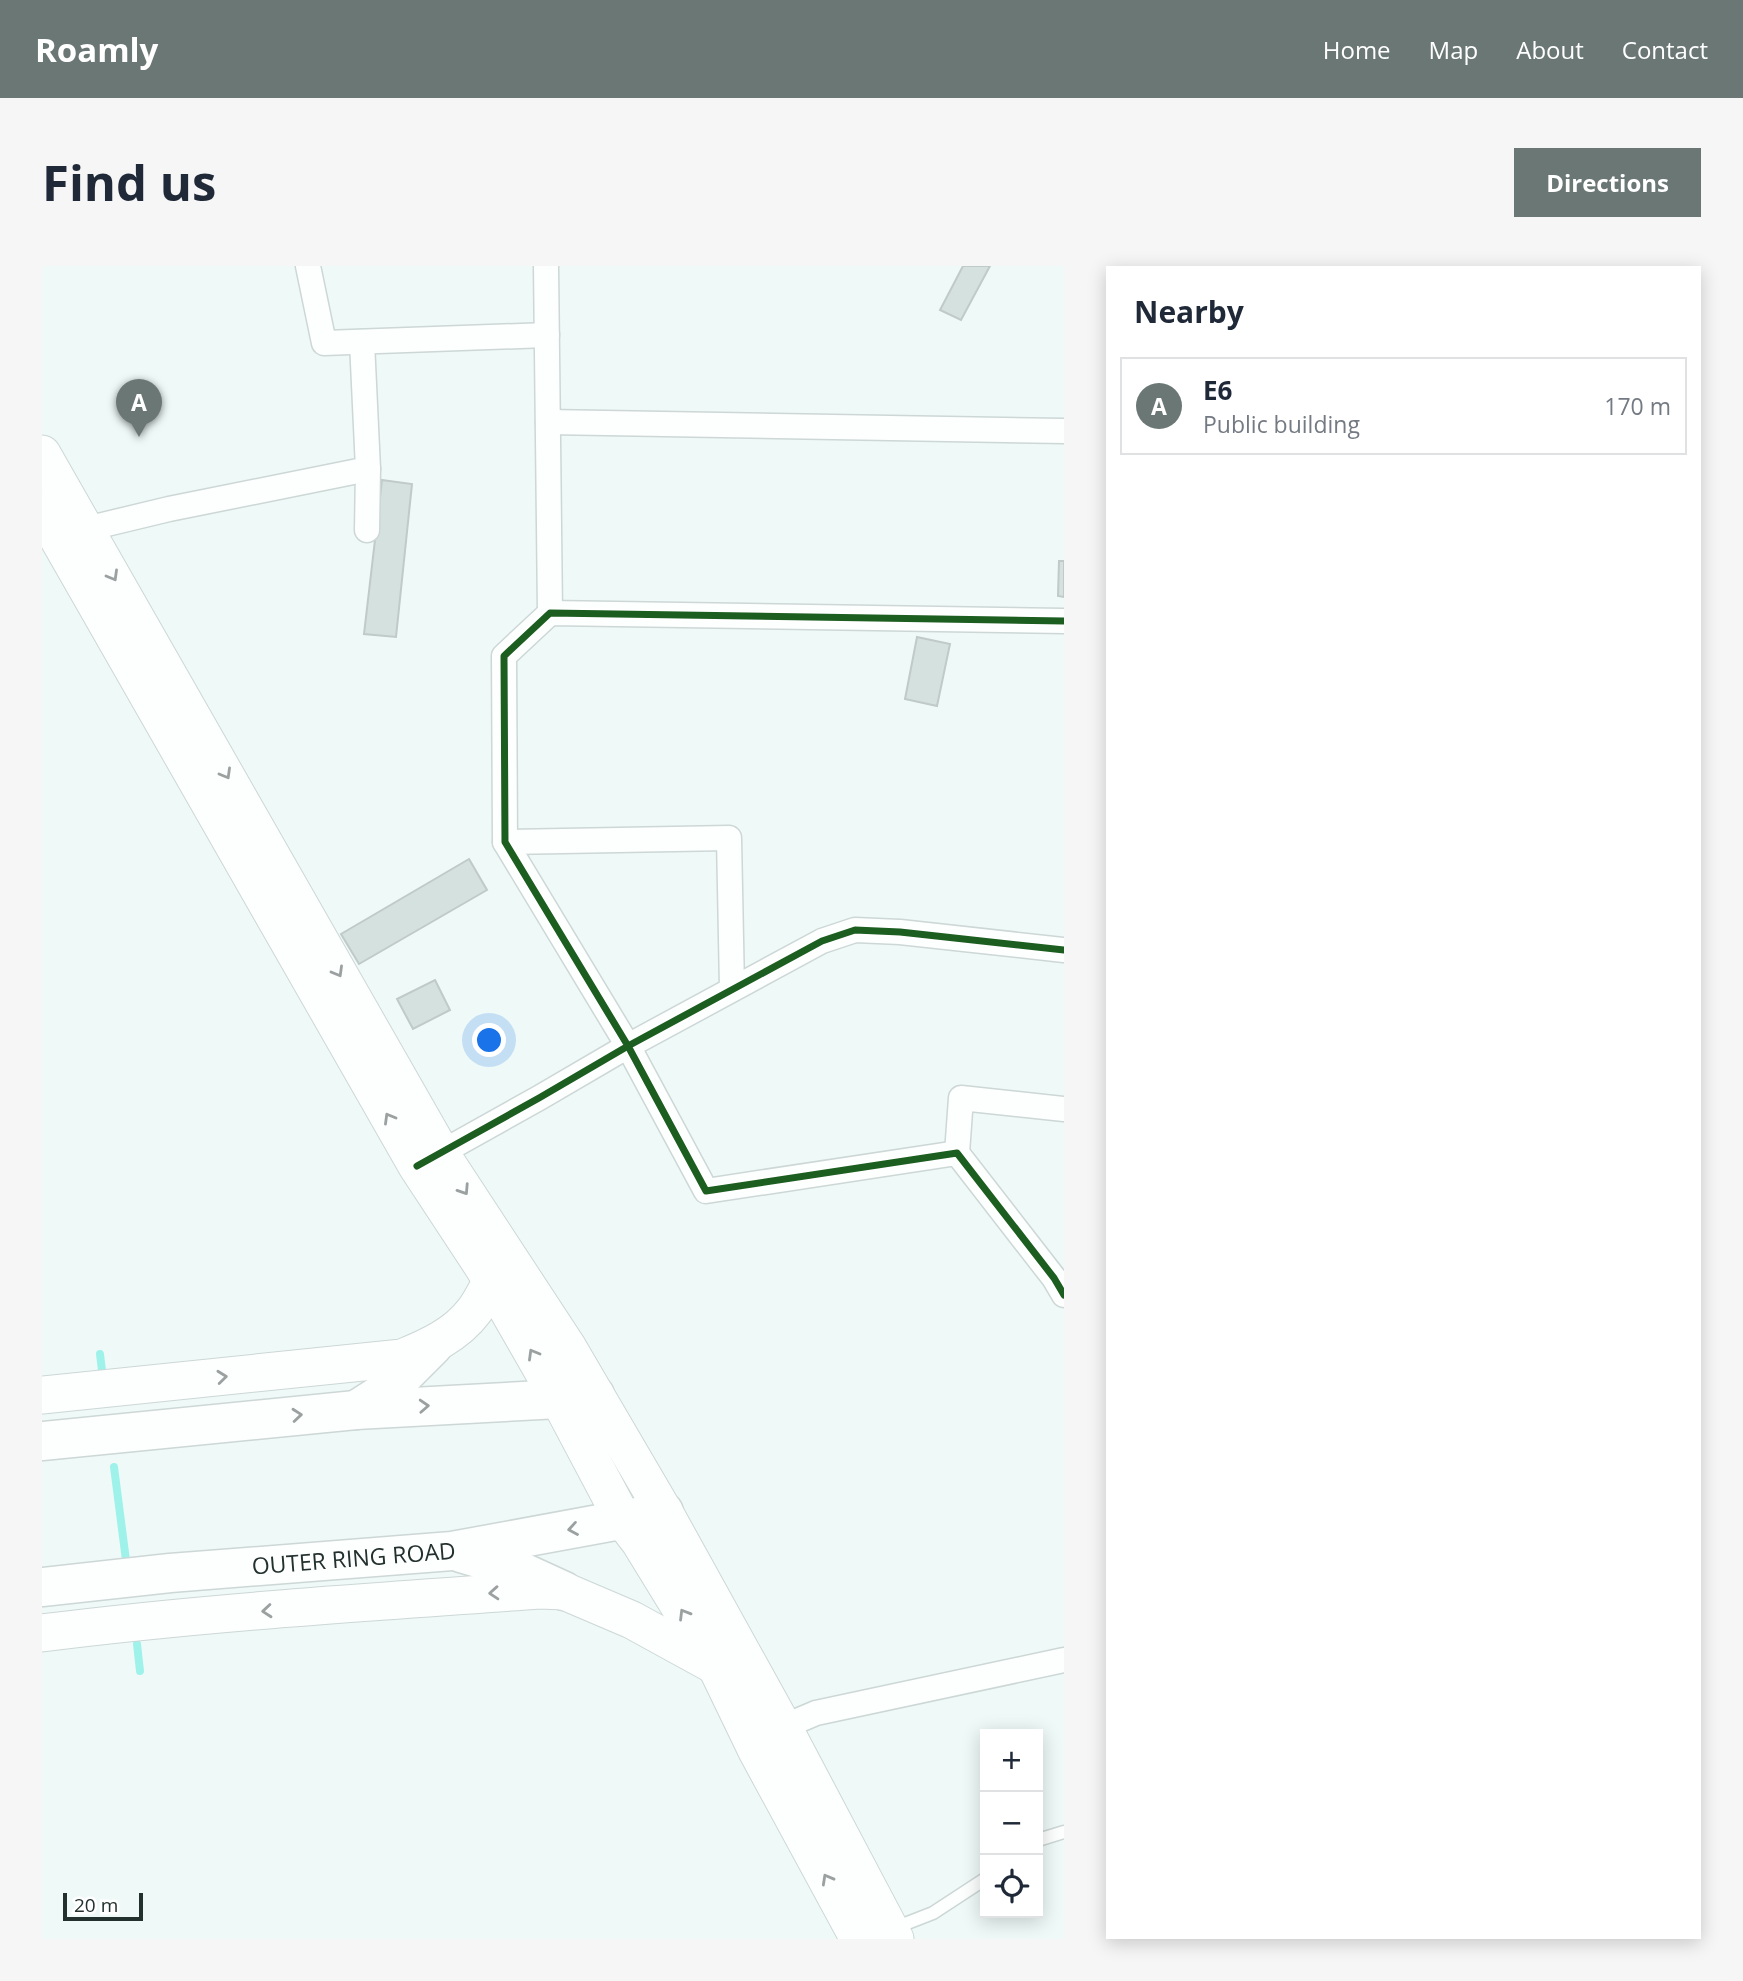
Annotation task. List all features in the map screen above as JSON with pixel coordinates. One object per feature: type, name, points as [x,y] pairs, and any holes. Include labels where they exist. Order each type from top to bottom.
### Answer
[{"type":"highway","points":[[356,1410],[392,1387],[433,1346]]},
{"type":"highway","points":[[42,1441],[356,1410],[577,1397]]},
{"type":"highway","name":"OUTER RING ROAD","points":[[42,1587],[170,1573],[452,1551],[664,1512]]},
{"type":"highway","points":[[452,1551],[518,1570],[564,1591]]},
{"type":"main road","points":[[42,454],[86,529],[429,1159],[491,1282],[664,1512],[783,1727],[881,1936]]},
{"type":"main road","points":[[42,510],[429,1159],[568,1348],[577,1397],[623,1520],[640,1542],[716,1666],[757,1751],[881,1936]]},
{"type":"main road","points":[[42,1395],[402,1358],[433,1346],[455,1330],[474,1311],[491,1282]]},
{"type":"main road","points":[[49,1634],[112,1625],[384,1601],[540,1590],[564,1591],[632,1620],[716,1666]]},
{"type":"street","points":[[308,266],[324,343],[547,335]]},
{"type":"street","points":[[546,266],[550,613]]},
{"type":"street","points":[[362,342],[368,469],[367,530]]},
{"type":"street","points":[[548,422],[1064,431]]},
{"type":"street","points":[[86,529],[182,506],[368,469]]},
{"type":"street","points":[[957,1153],[706,1191],[628,1046],[505,842],[503,656],[550,613],[1064,621]]},
{"type":"street","points":[[505,842],[729,838],[732,989]]},
{"type":"street","points":[[429,1159],[732,989],[822,941],[855,930],[900,932],[1064,950]]},
{"type":"street","points":[[1061,1284],[957,1153],[961,1098],[1064,1109]]},
{"type":"street","points":[[783,1727],[816,1713],[1064,1660]]},
{"type":"lane","points":[[1043,1838],[1064,1832]]},
{"type":"lane","points":[[881,1936],[933,1913],[980,1882]]},
{"type":"building","points":[[963,266],[990,266],[961,320],[940,310]]},
{"type":"building","points":[[382,480],[412,484],[396,637],[364,634]]},
{"type":"building","points":[[1059,561],[1064,561],[1064,597],[1058,596]]},
{"type":"building","points":[[917,637],[950,644],[937,706],[905,699]]},
{"type":"building","points":[[469,859],[487,890],[359,964],[341,934]]},
{"type":"building","points":[[435,980],[450,1010],[413,1029],[397,999]]},
{"type":"waterway","points":[[100,1354],[103,1379]]},
{"type":"waterway","points":[[114,1467],[127,1568]]},
{"type":"waterway","points":[[137,1644],[140,1671]]},
{"type":"cycle path","points":[[417,1166],[628,1046],[505,842],[504,656],[550,613],[1064,621]]},
{"type":"cycle path","points":[[1064,950],[900,932],[855,930],[822,941],[628,1046],[706,1191],[957,1153],[1054,1278],[1064,1295]]},
{"type":"place","name":"E6","points":[[139,437]]}]
